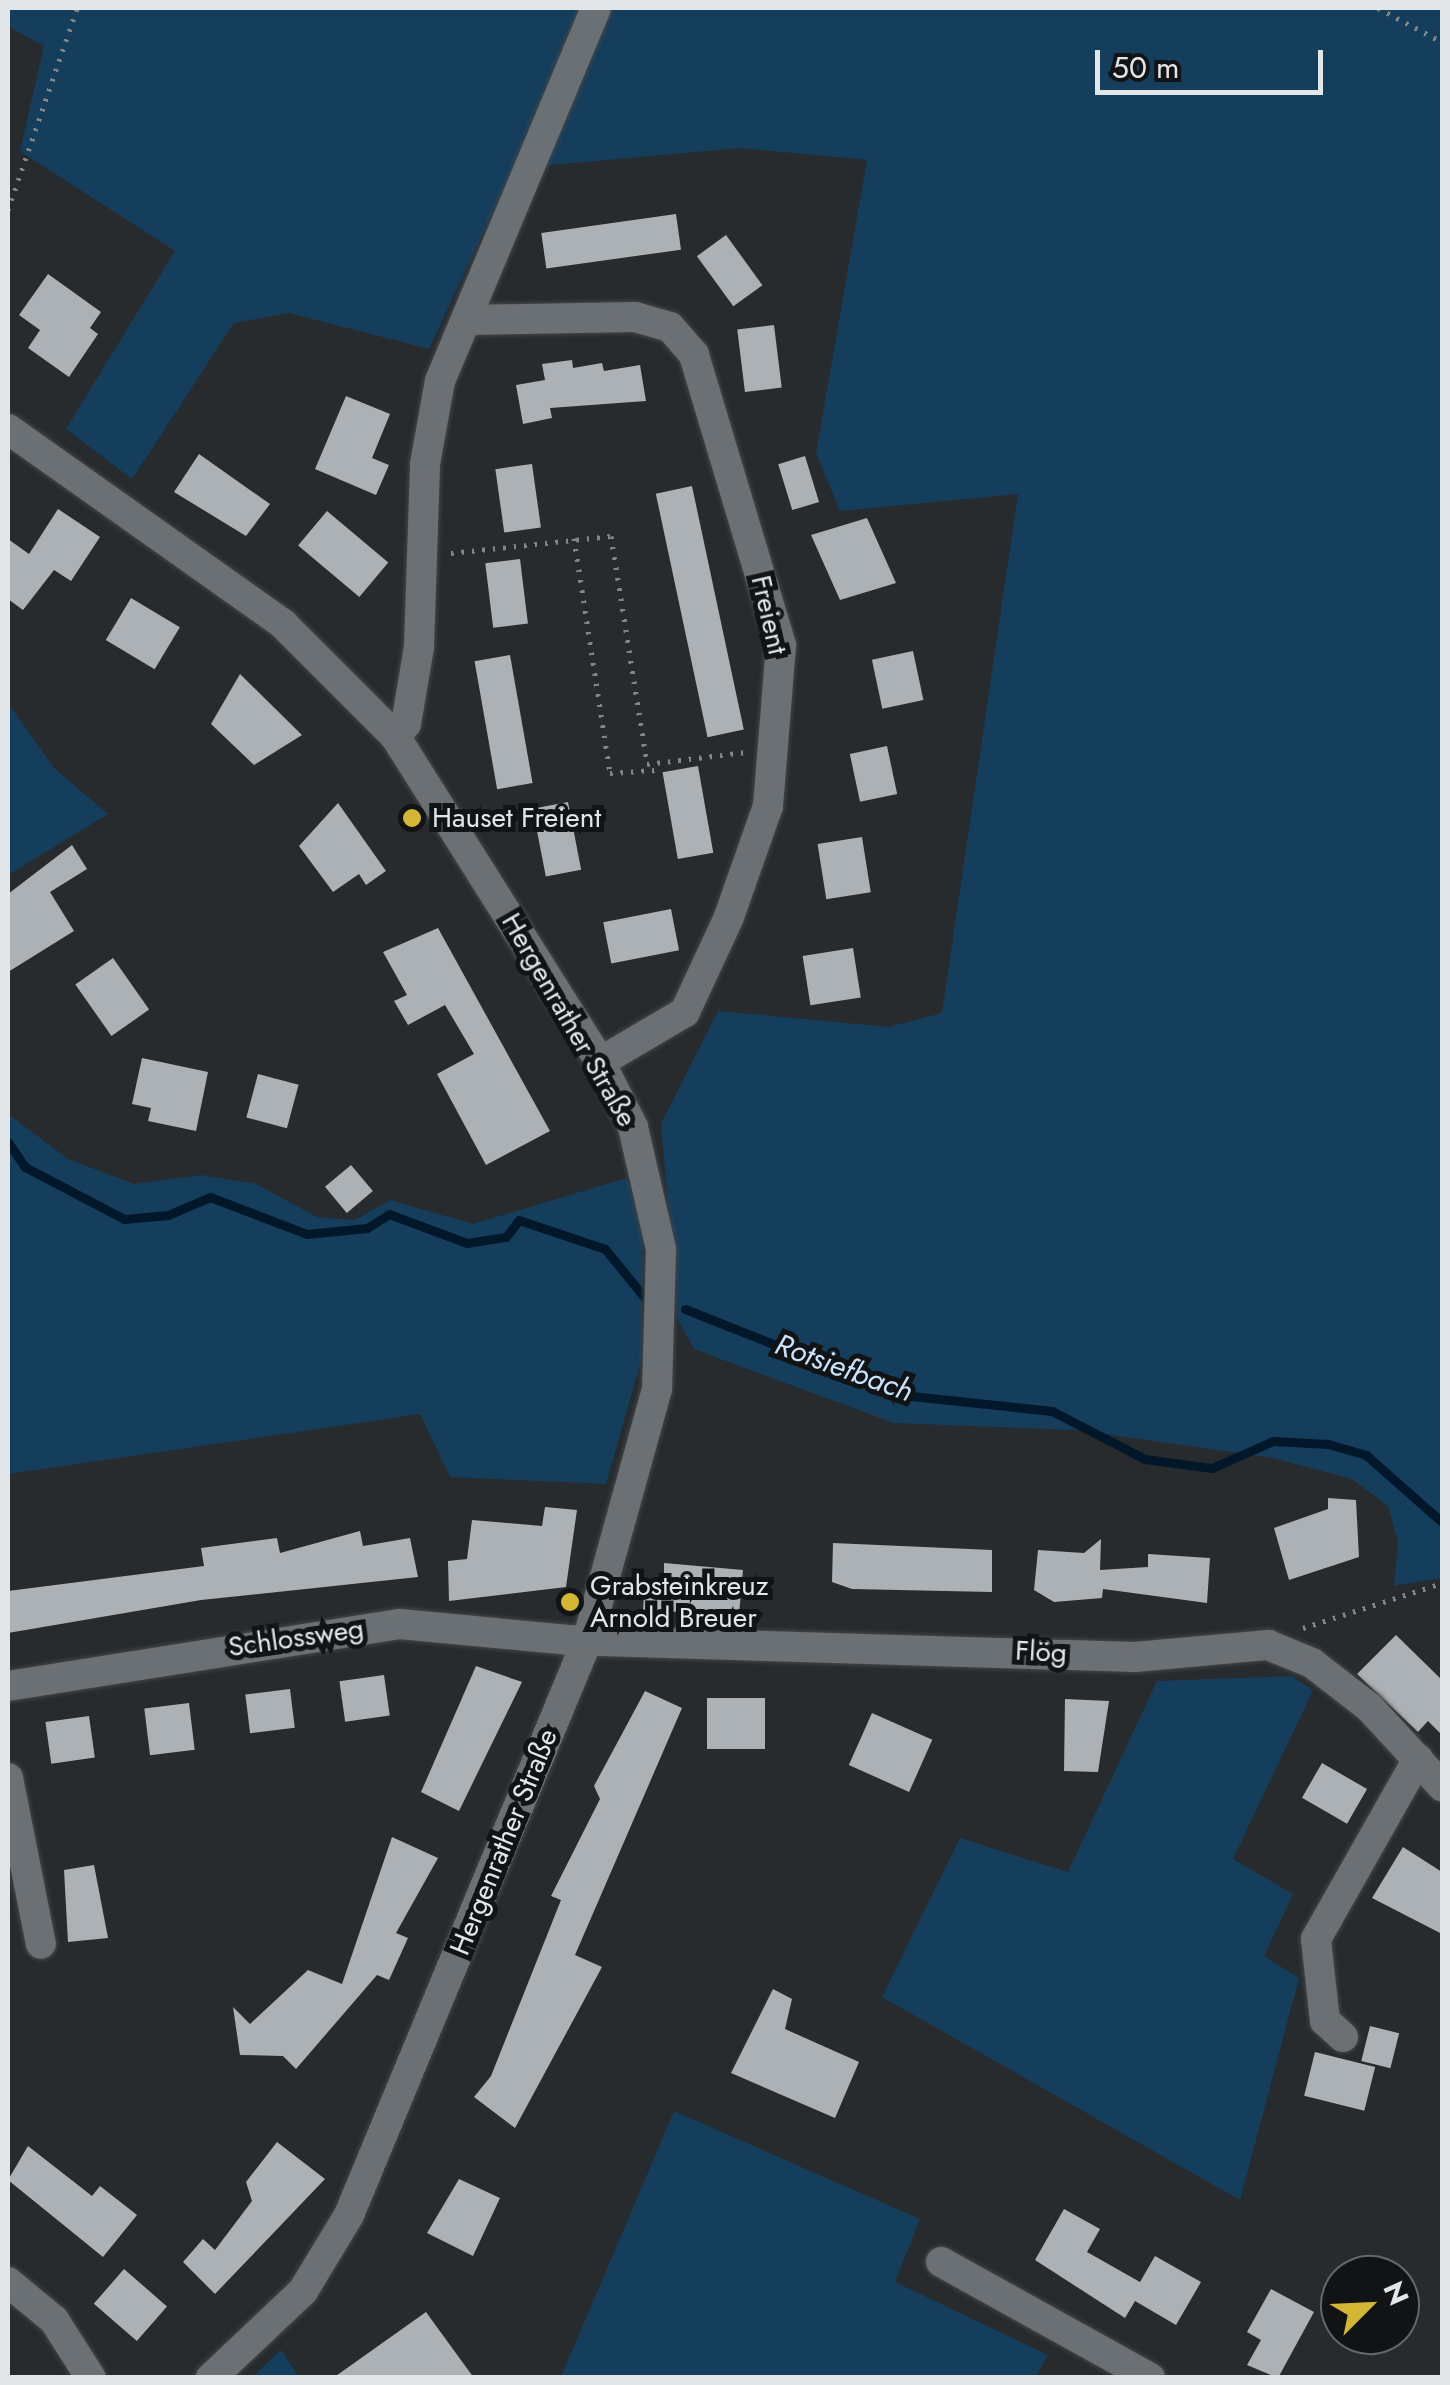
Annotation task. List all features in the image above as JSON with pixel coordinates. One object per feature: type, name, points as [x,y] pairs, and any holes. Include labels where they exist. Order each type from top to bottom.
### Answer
[{"type":"street","points":[[395,736],[406,724],[419,647],[422,555],[440,381],[596,8]]},
{"type":"street","name":"Freient","points":[[466,320],[636,317],[670,326],[694,354],[781,644],[778,746],[729,917],[684,1012],[600,1062]]},
{"type":"street","name":"Hergenrather Straße","points":[[8,429],[283,624],[395,736],[600,1062],[649,1184],[662,1334],[656,1389],[586,1640],[349,2215],[303,2291],[211,2378]]},
{"type":"street","name":"Schlossweg","points":[[8,1686],[400,1624],[586,1640]]},
{"type":"street","name":"Flög","points":[[586,1640],[1135,1658],[1268,1645],[1312,1663],[1418,1759],[1442,1786]]},
{"type":"street","points":[[1344,2037],[1324,2021],[1316,1939],[1418,1759]]},
{"type":"street","points":[[8,1778],[41,1944]]},
{"type":"street","points":[[941,2262],[1150,2378]]},
{"type":"street","points":[[8,2282],[54,2320],[91,2378]]},
{"type":"path","points":[[8,210],[77,8]]},
{"type":"path","points":[[1378,8],[1442,42]]},
{"type":"path","points":[[422,555],[611,536],[647,764],[658,769]]},
{"type":"path","points":[[574,538],[610,773],[658,769],[778,746]]},
{"type":"path","points":[[1268,1645],[1337,1611],[1442,1583]]},
{"type":"shaded area","points":[[8,8],[588,8],[429,349],[289,313],[234,323],[132,479],[66,429],[175,251],[20,151],[44,46],[8,26]]},
{"type":"shaded area","points":[[611,8],[1442,8],[1442,1578],[1394,1586],[1398,1542],[1388,1506],[1352,1479],[1273,1458],[1076,1430],[894,1423],[694,1349],[678,1320],[661,1124],[718,1011],[889,1027],[942,1013],[1018,494],[840,511],[816,453],[867,160],[740,148],[539,166]]},
{"type":"shaded area","points":[[8,703],[54,768],[108,814],[8,875]]},
{"type":"shaded area","points":[[8,1114],[68,1159],[134,1184],[201,1175],[256,1184],[317,1217],[355,1220],[390,1200],[473,1224],[627,1178],[643,1241],[641,1361],[606,1484],[450,1477],[420,1414],[8,1474]]},
{"type":"shaded area","points":[[1291,1676],[1313,1690],[1233,1859],[1293,1894],[1264,1956],[1299,1978],[1240,2200],[882,1997],[960,1838],[1068,1872],[1157,1681]]},
{"type":"shaded area","points":[[674,2111],[920,2219],[895,2282],[1048,2355],[1036,2377],[561,2377]]},
{"type":"shaded area","points":[[281,2350],[299,2377],[252,2377]]},
{"type":"building","points":[[676,214],[681,250],[546,269],[541,233]]},
{"type":"building","points":[[726,235],[762,285],[733,306],[697,256]]},
{"type":"building","points":[[48,274],[101,312],[90,328],[98,334],[69,377],[28,348],[40,330],[19,315]]},
{"type":"building","points":[[774,325],[782,388],[745,392],[737,330]]},
{"type":"building","points":[[572,360],[573,368],[602,363],[604,371],[640,365],[646,401],[550,408],[552,418],[523,424],[516,385],[545,380],[542,364]]},
{"type":"building","points":[[346,396],[390,414],[372,458],[389,465],[376,495],[315,469]]},
{"type":"building","points":[[199,454],[270,504],[246,536],[174,492]]},
{"type":"building","points":[[805,456],[819,502],[792,510],[778,464]]},
{"type":"building","points":[[532,464],[541,527],[504,533],[495,469]]},
{"type":"building","points":[[692,486],[744,730],[708,737],[656,494]]},
{"type":"building","points":[[58,509],[100,537],[71,581],[54,570],[23,610],[8,599],[8,539],[29,554]]},
{"type":"building","points":[[327,511],[388,562],[359,597],[298,545]]},
{"type":"building","points":[[867,518],[896,583],[840,600],[811,535]]},
{"type":"building","points":[[520,559],[528,624],[493,628],[485,563]]},
{"type":"building","points":[[131,598],[180,627],[155,669],[106,640]]},
{"type":"building","points":[[913,651],[923,700],[882,709],[872,660]]},
{"type":"building","points":[[510,655],[533,783],[497,789],[475,661]]},
{"type":"building","points":[[240,674],[302,735],[254,765],[211,724]]},
{"type":"building","points":[[887,746],[897,794],[860,802],[850,754]]},
{"type":"building","points":[[698,766],[713,853],[678,859],[663,772]]},
{"type":"building","points":[[568,802],[581,870],[546,877],[533,809]]},
{"type":"building","points":[[338,803],[386,871],[366,885],[359,874],[333,892],[299,846]]},
{"type":"building","points":[[862,837],[871,892],[826,899],[818,844]]},
{"type":"building","points":[[72,845],[87,869],[50,892],[74,931],[8,972],[8,894]]},
{"type":"building","points":[[671,909],[679,950],[611,963],[603,922]]},
{"type":"building","points":[[438,928],[550,1131],[486,1165],[437,1074],[474,1054],[445,1005],[408,1025],[394,1001],[407,995],[383,952]]},
{"type":"building","points":[[853,948],[861,997],[810,1005],[803,956]]},
{"type":"building","points":[[113,958],[149,1010],[111,1036],[75,984]]},
{"type":"building","points":[[142,1058],[208,1072],[196,1131],[148,1121],[151,1108],[132,1104]]},
{"type":"building","points":[[258,1074],[299,1085],[287,1128],[246,1117]]},
{"type":"building","points":[[351,1165],[373,1191],[347,1213],[325,1187]]},
{"type":"building","points":[[1328,1498],[1356,1500],[1359,1557],[1289,1580],[1274,1528],[1328,1509]]},
{"type":"building","points":[[545,1507],[577,1510],[566,1587],[449,1601],[448,1561],[467,1559],[472,1520],[542,1526]]},
{"type":"building","points":[[360,1531],[363,1546],[410,1538],[418,1577],[201,1600],[8,1633],[8,1591],[204,1566],[201,1548],[277,1538],[280,1553]]},
{"type":"building","points":[[1101,1539],[1100,1570],[1148,1567],[1148,1554],[1210,1558],[1207,1603],[1103,1589],[1102,1598],[1054,1602],[1034,1590],[1038,1550],[1084,1553]]},
{"type":"building","points":[[833,1543],[992,1550],[992,1592],[852,1589],[832,1582]]},
{"type":"building","points":[[664,1563],[743,1570],[739,1615],[643,1610],[645,1581],[664,1581]]},
{"type":"building","points":[[1396,1635],[1442,1680],[1442,1735],[1428,1721],[1418,1732],[1357,1674]]},
{"type":"building","points":[[476,1666],[522,1682],[459,1811],[421,1792]]},
{"type":"building","points":[[384,1675],[390,1716],[345,1722],[339,1681]]},
{"type":"building","points":[[290,1689],[295,1728],[250,1733],[245,1694]]},
{"type":"building","points":[[645,1691],[682,1708],[575,1955],[602,1967],[515,2128],[474,2097],[491,2076],[561,1900],[551,1896],[600,1799],[594,1786]]},
{"type":"building","points":[[707,1698],[765,1698],[765,1749],[707,1749]]},
{"type":"building","points":[[1065,1699],[1109,1701],[1098,1772],[1064,1771]]},
{"type":"building","points":[[189,1703],[195,1750],[150,1755],[144,1708]]},
{"type":"building","points":[[872,1713],[932,1740],[909,1792],[849,1765]]},
{"type":"building","points":[[89,1716],[95,1758],[51,1764],[45,1722]]},
{"type":"building","points":[[1322,1763],[1367,1789],[1347,1824],[1302,1798]]},
{"type":"building","points":[[392,1837],[438,1858],[396,1933],[408,1938],[389,1980],[377,1975],[296,2069],[283,2056],[240,2055],[233,2007],[250,2024],[308,1970],[342,1984]]},
{"type":"building","points":[[1403,1847],[1442,1872],[1442,1934],[1372,1898]]},
{"type":"building","points":[[94,1865],[108,1938],[68,1942],[64,1870]]},
{"type":"building","points":[[773,1989],[792,1999],[785,2029],[859,2062],[835,2118],[731,2073]]},
{"type":"building","points":[[1370,2026],[1399,2033],[1390,2068],[1361,2061]]},
{"type":"building","points":[[1315,2052],[1375,2067],[1364,2111],[1304,2096]]},
{"type":"building","points":[[277,2142],[325,2179],[215,2294],[183,2262],[203,2239],[215,2250],[252,2201],[246,2182]]},
{"type":"building","points":[[28,2146],[92,2196],[100,2186],[137,2215],[103,2257],[8,2180]]},
{"type":"building","points":[[459,2179],[500,2198],[473,2256],[427,2233]]},
{"type":"building","points":[[1064,2209],[1100,2229],[1087,2252],[1140,2282],[1155,2256],[1201,2282],[1176,2325],[1135,2301],[1125,2318],[1035,2260]]},
{"type":"building","points":[[124,2269],[167,2306],[137,2341],[94,2304]]},
{"type":"building","points":[[1271,2289],[1314,2312],[1278,2378],[1247,2365],[1261,2340],[1247,2332]]},
{"type":"building","points":[[426,2312],[474,2378],[333,2378]]},
{"type":"waterway","name":"Rotsiefbach","points":[[8,1142],[25,1167],[124,1219],[168,1215],[210,1197],[307,1234],[367,1228],[389,1214],[467,1243],[506,1237],[519,1220],[605,1249],[645,1298]]},
{"type":"waterway","name":"Rotsiefbach","points":[[685,1309],[902,1395],[1052,1411],[1145,1459],[1212,1468],[1273,1441],[1328,1444],[1366,1455],[1442,1522]]},
{"type":"place","name":"Hauset Freient","points":[[412,818]]},
{"type":"place","name":"Grabsteinkreuz Arnold Breuer","points":[[570,1602]]}]
